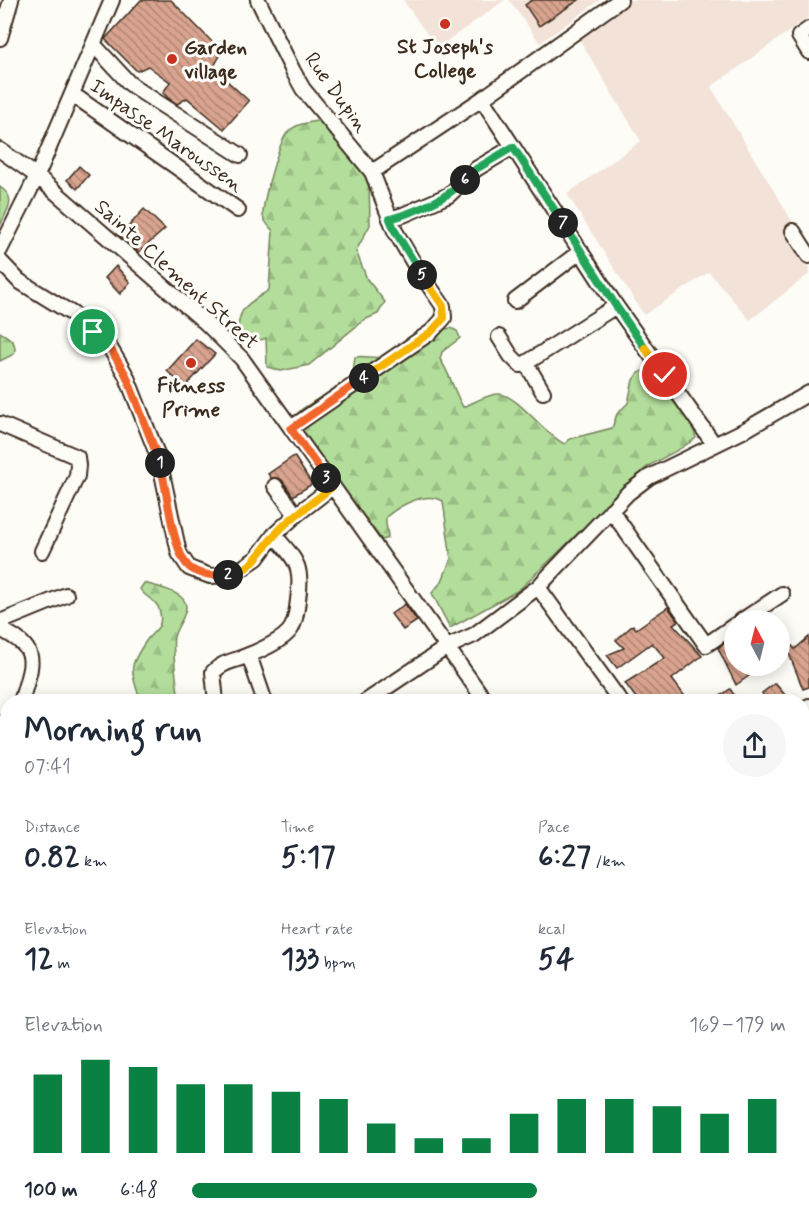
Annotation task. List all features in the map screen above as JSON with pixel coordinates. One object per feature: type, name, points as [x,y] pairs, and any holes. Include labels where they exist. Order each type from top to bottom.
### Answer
[{"type":"street","points":[[0,38],[11,0]]},
{"type":"street","points":[[0,250],[37,176],[112,0]]},
{"type":"street","name":"Rue Dupin","points":[[258,0],[303,88],[372,172],[390,219],[416,267],[443,306],[444,318],[431,332],[291,429]]},
{"type":"street","points":[[372,172],[482,99],[620,0]]},
{"type":"street","points":[[809,28],[799,36],[809,52]]},
{"type":"street","points":[[94,45],[129,82],[143,93],[240,155]]},
{"type":"street","name":"Impasse Maroussen","points":[[72,94],[238,210]]},
{"type":"street","points":[[482,99],[616,306],[714,444]]},
{"type":"street","points":[[390,219],[449,195],[476,169],[513,147]]},
{"type":"street","name":"Sainte Clement Street","points":[[0,150],[37,176],[225,340],[255,375],[480,694]]},
{"type":"street","points":[[792,231],[809,256]]},
{"type":"street","points":[[515,301],[581,251]]},
{"type":"street","points":[[0,261],[19,281],[76,316],[110,348],[126,375],[159,459],[179,553],[189,568],[210,576],[232,575],[257,558],[274,535],[332,487]]},
{"type":"street","points":[[499,337],[511,356],[520,365],[616,306]]},
{"type":"street","points":[[526,363],[543,392]]},
{"type":"street","points":[[377,694],[447,647],[474,635],[538,587],[628,493],[649,477],[745,430],[809,393]]},
{"type":"street","points":[[0,424],[77,457],[77,476],[42,551]]},
{"type":"street","points":[[275,486],[296,515]]},
{"type":"street","points":[[611,510],[706,645],[724,633]]},
{"type":"street","points":[[215,694],[213,672],[221,664],[249,655],[284,636],[291,629],[301,581],[299,567],[274,535]]},
{"type":"street","points":[[538,587],[615,694]]},
{"type":"street","points":[[758,610],[782,594]]},
{"type":"street","points":[[0,622],[66,595]]},
{"type":"street","points":[[0,629],[20,640],[29,651],[30,672],[23,694]]},
{"type":"street","points":[[249,655],[262,694]]},
{"type":"shaded area","name":"St Joseph's College","points":[[403,0],[505,0],[437,48]]},
{"type":"shaded area","name":"St Joseph's College","points":[[509,0],[600,0],[540,43]]},
{"type":"shaded area","points":[[622,0],[809,0],[809,17],[711,87],[809,249],[809,274],[750,320],[709,272],[644,315],[567,194],[641,141],[576,34]]},
{"type":"green space","points":[[323,120],[356,153],[369,180],[370,225],[356,251],[367,279],[385,302],[378,314],[364,320],[309,365],[281,371],[267,367],[266,338],[253,343],[238,335],[239,318],[245,307],[269,290],[273,231],[264,220],[263,209],[284,137],[291,129],[304,123]]},
{"type":"green space","points":[[0,187],[10,200],[0,226]]},
{"type":"green space","points":[[451,328],[457,331],[460,338],[442,352],[440,359],[463,407],[490,395],[506,396],[514,400],[557,440],[565,444],[570,439],[612,428],[617,414],[628,403],[633,380],[638,373],[645,370],[653,372],[664,383],[692,424],[696,438],[647,467],[519,590],[450,628],[432,593],[442,581],[451,559],[443,501],[436,498],[421,499],[398,508],[386,517],[388,538],[382,540],[290,422],[302,409],[319,398],[331,396],[352,379],[355,357],[387,356],[433,332]]},
{"type":"green space","points":[[0,332],[12,340],[15,350],[14,354],[0,361]]},
{"type":"green space","points":[[144,583],[170,590],[185,602],[186,611],[175,633],[174,642],[178,694],[139,694],[137,690],[133,674],[136,657],[160,621],[158,606],[140,589]]},
{"type":"building","name":"Garden village","points":[[141,0],[171,0],[222,52],[213,68],[249,101],[224,129],[187,98],[177,104],[169,99],[163,93],[170,82],[148,66],[137,71],[105,39]]},
{"type":"building","points":[[532,0],[579,0],[539,26],[525,5]]},
{"type":"building","points":[[79,166],[89,175],[77,189],[67,180]]},
{"type":"building","points":[[144,209],[165,229],[139,252],[120,236]]},
{"type":"building","points":[[116,266],[130,282],[120,294],[105,278]]},
{"type":"building","name":"Fitness Prime","points":[[196,339],[215,354],[185,387],[167,371]]},
{"type":"building","points":[[294,456],[312,484],[293,496],[282,480],[271,478],[268,474]]},
{"type":"building","points":[[405,604],[417,621],[403,630],[391,614]]},
{"type":"building","points":[[668,607],[678,621],[673,624],[702,656],[672,679],[683,694],[633,694],[625,683],[665,658],[652,643],[617,668],[607,655],[624,648],[616,640],[633,625],[636,629]]},
{"type":"building","points":[[809,637],[809,687],[803,689],[790,656],[790,644],[795,649]]},
{"type":"building","points":[[724,644],[724,660],[718,648]]},
{"type":"building","points":[[732,676],[749,676],[736,685]]},
{"type":"building","points":[[775,683],[784,694],[762,694]]},
{"type":"building","points":[[730,689],[733,694],[723,694]]},
{"type":"place","name":"St Joseph's College","points":[[445,24]]},
{"type":"place","name":"Garden village","points":[[172,59]]},
{"type":"place","name":"Fitness Prime","points":[[191,363]]},
{"type":"route","points":[[93,332],[110,348],[126,375],[139,407],[159,459],[179,553],[189,568],[210,576],[232,575],[245,568],[257,558],[274,535],[332,487],[291,429],[431,332],[444,318],[443,306],[416,267],[390,219],[449,195],[476,169],[513,147],[616,306],[665,375]]}]
